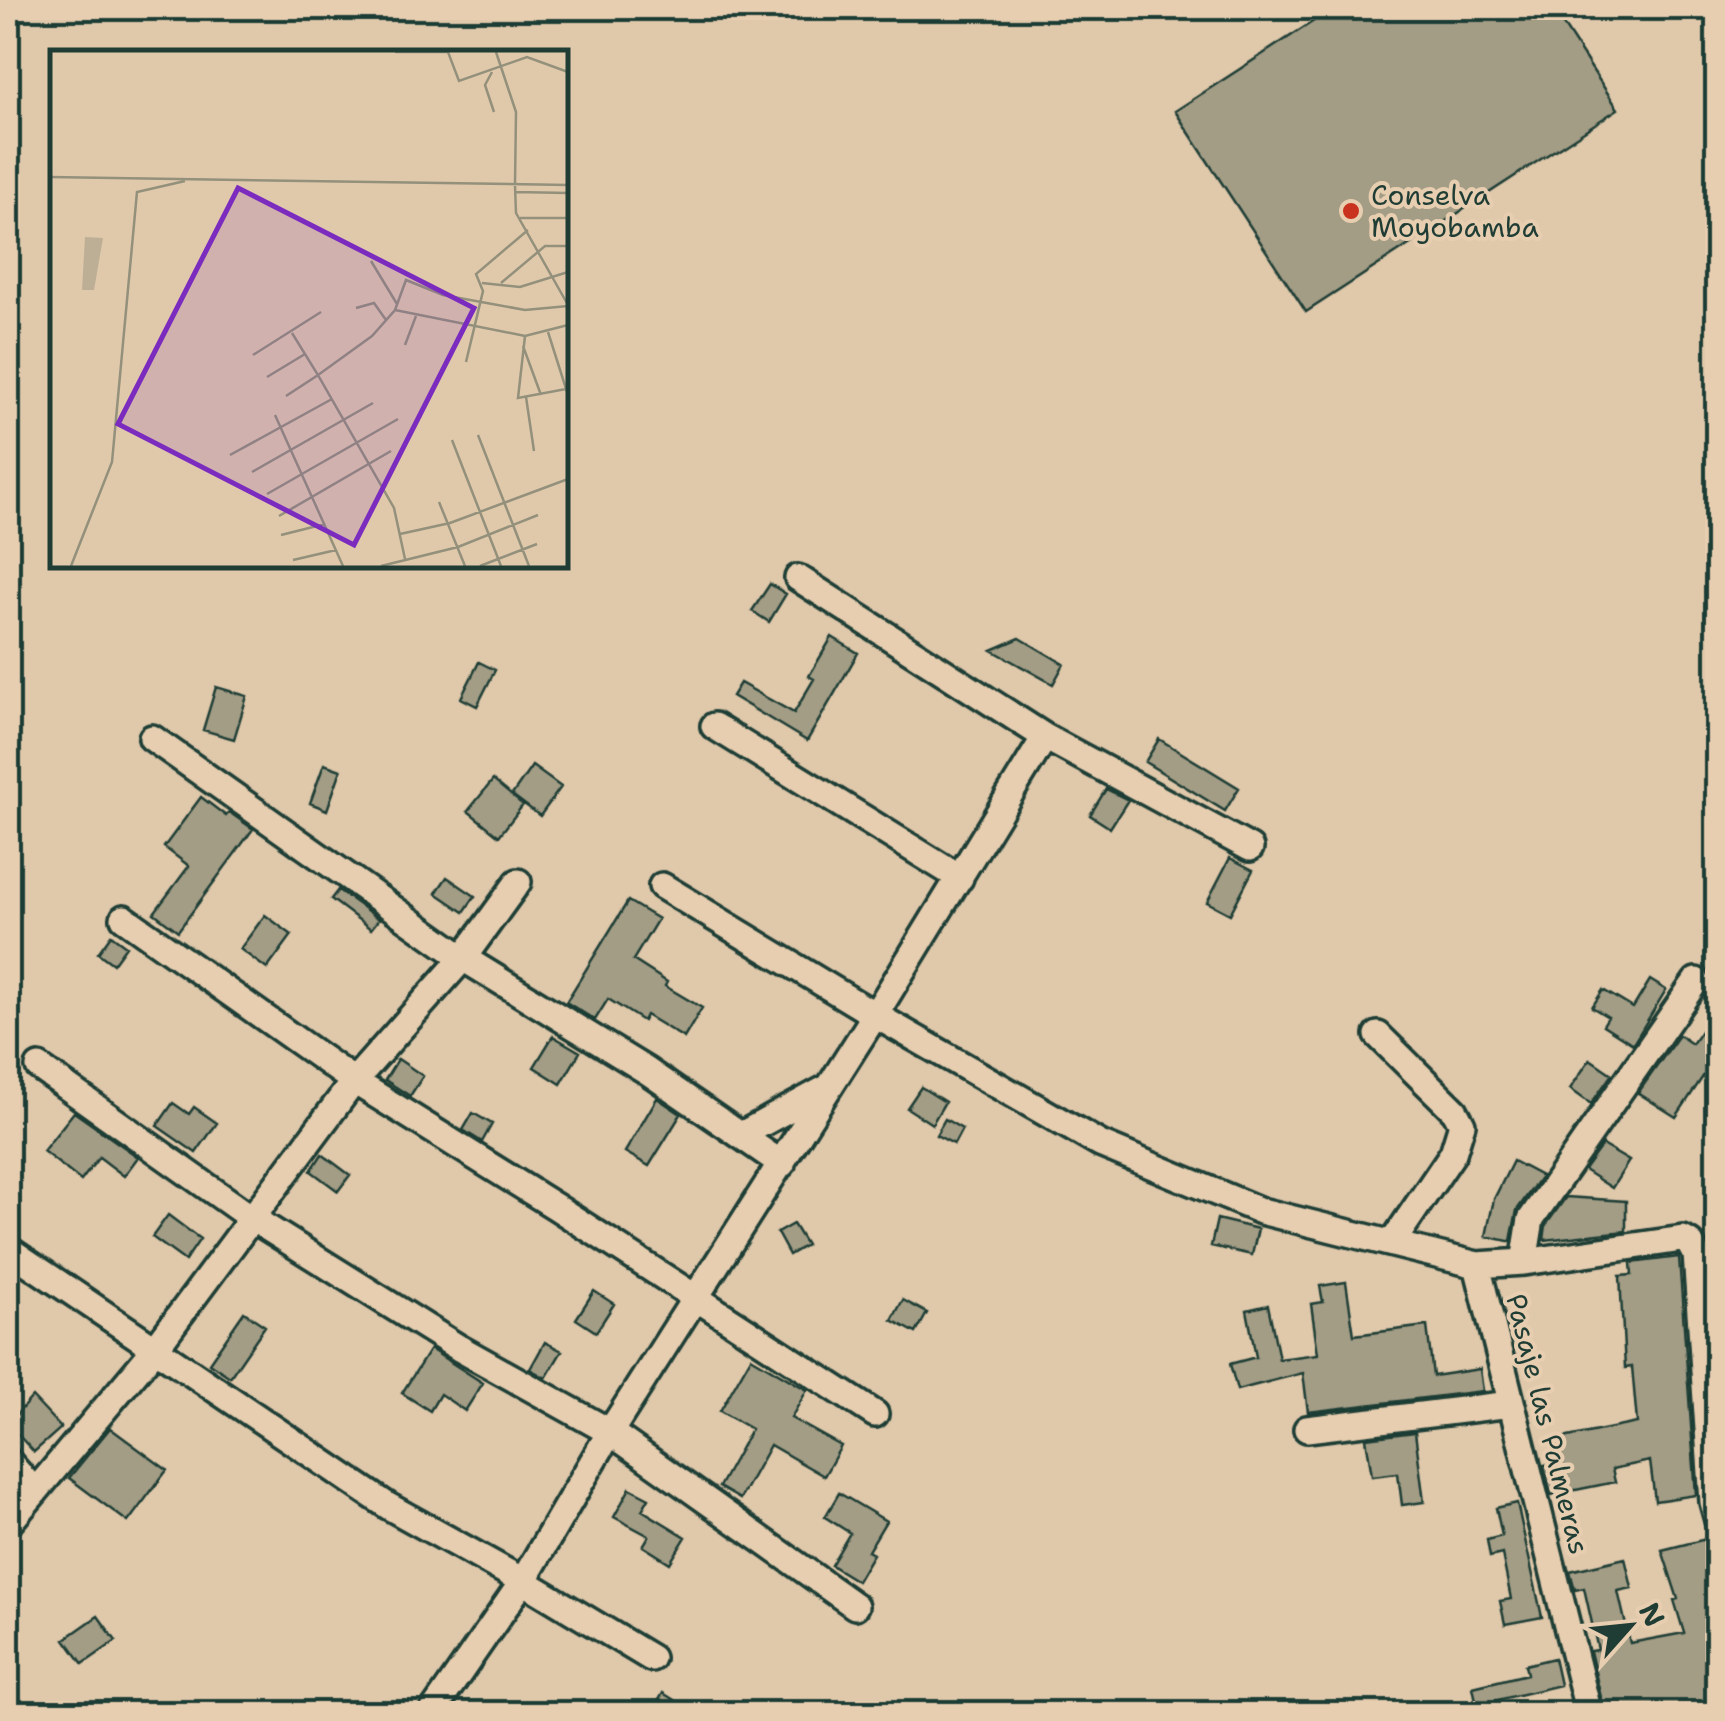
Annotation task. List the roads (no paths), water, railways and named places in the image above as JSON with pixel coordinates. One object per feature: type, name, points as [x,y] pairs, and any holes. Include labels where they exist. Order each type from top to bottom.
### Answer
[{"type":"street","points":[[798,578],[1046,737],[1250,848]]},
{"type":"street","points":[[714,726],[960,878]]},
{"type":"street","points":[[431,1714],[523,1581],[610,1432],[782,1164],[1046,737]]},
{"type":"street","points":[[152,738],[463,958],[648,1071],[782,1164]]},
{"type":"street","points":[[8,1524],[154,1350],[354,1081],[463,958],[518,882]]},
{"type":"street","points":[[662,886],[874,1015],[1100,1144],[1261,1211],[1478,1265],[1683,1239],[1690,1242],[1696,1254],[1712,1502],[1718,1520]]},
{"type":"street","points":[[124,918],[354,1081],[875,1414]]},
{"type":"street","points":[[1524,1262],[1532,1219],[1696,982]]},
{"type":"street","points":[[1378,1034],[1455,1111],[1462,1124],[1453,1153],[1392,1244]]},
{"type":"street","points":[[39,1067],[250,1217],[459,1348],[610,1432],[855,1606]]},
{"type":"street","points":[[740,1135],[830,1087]]},
{"type":"street","points":[[8,1249],[388,1506],[651,1658]]},
{"type":"street","name":"Pasaje las Palmeras","points":[[1478,1265],[1589,1714]]},
{"type":"street","points":[[1307,1429],[1510,1404]]},
{"type":"street","points":[[8,1460],[34,1492]]},
{"type":"place","name":"Conselva Moyobamba","points":[[1351,211]]}]
